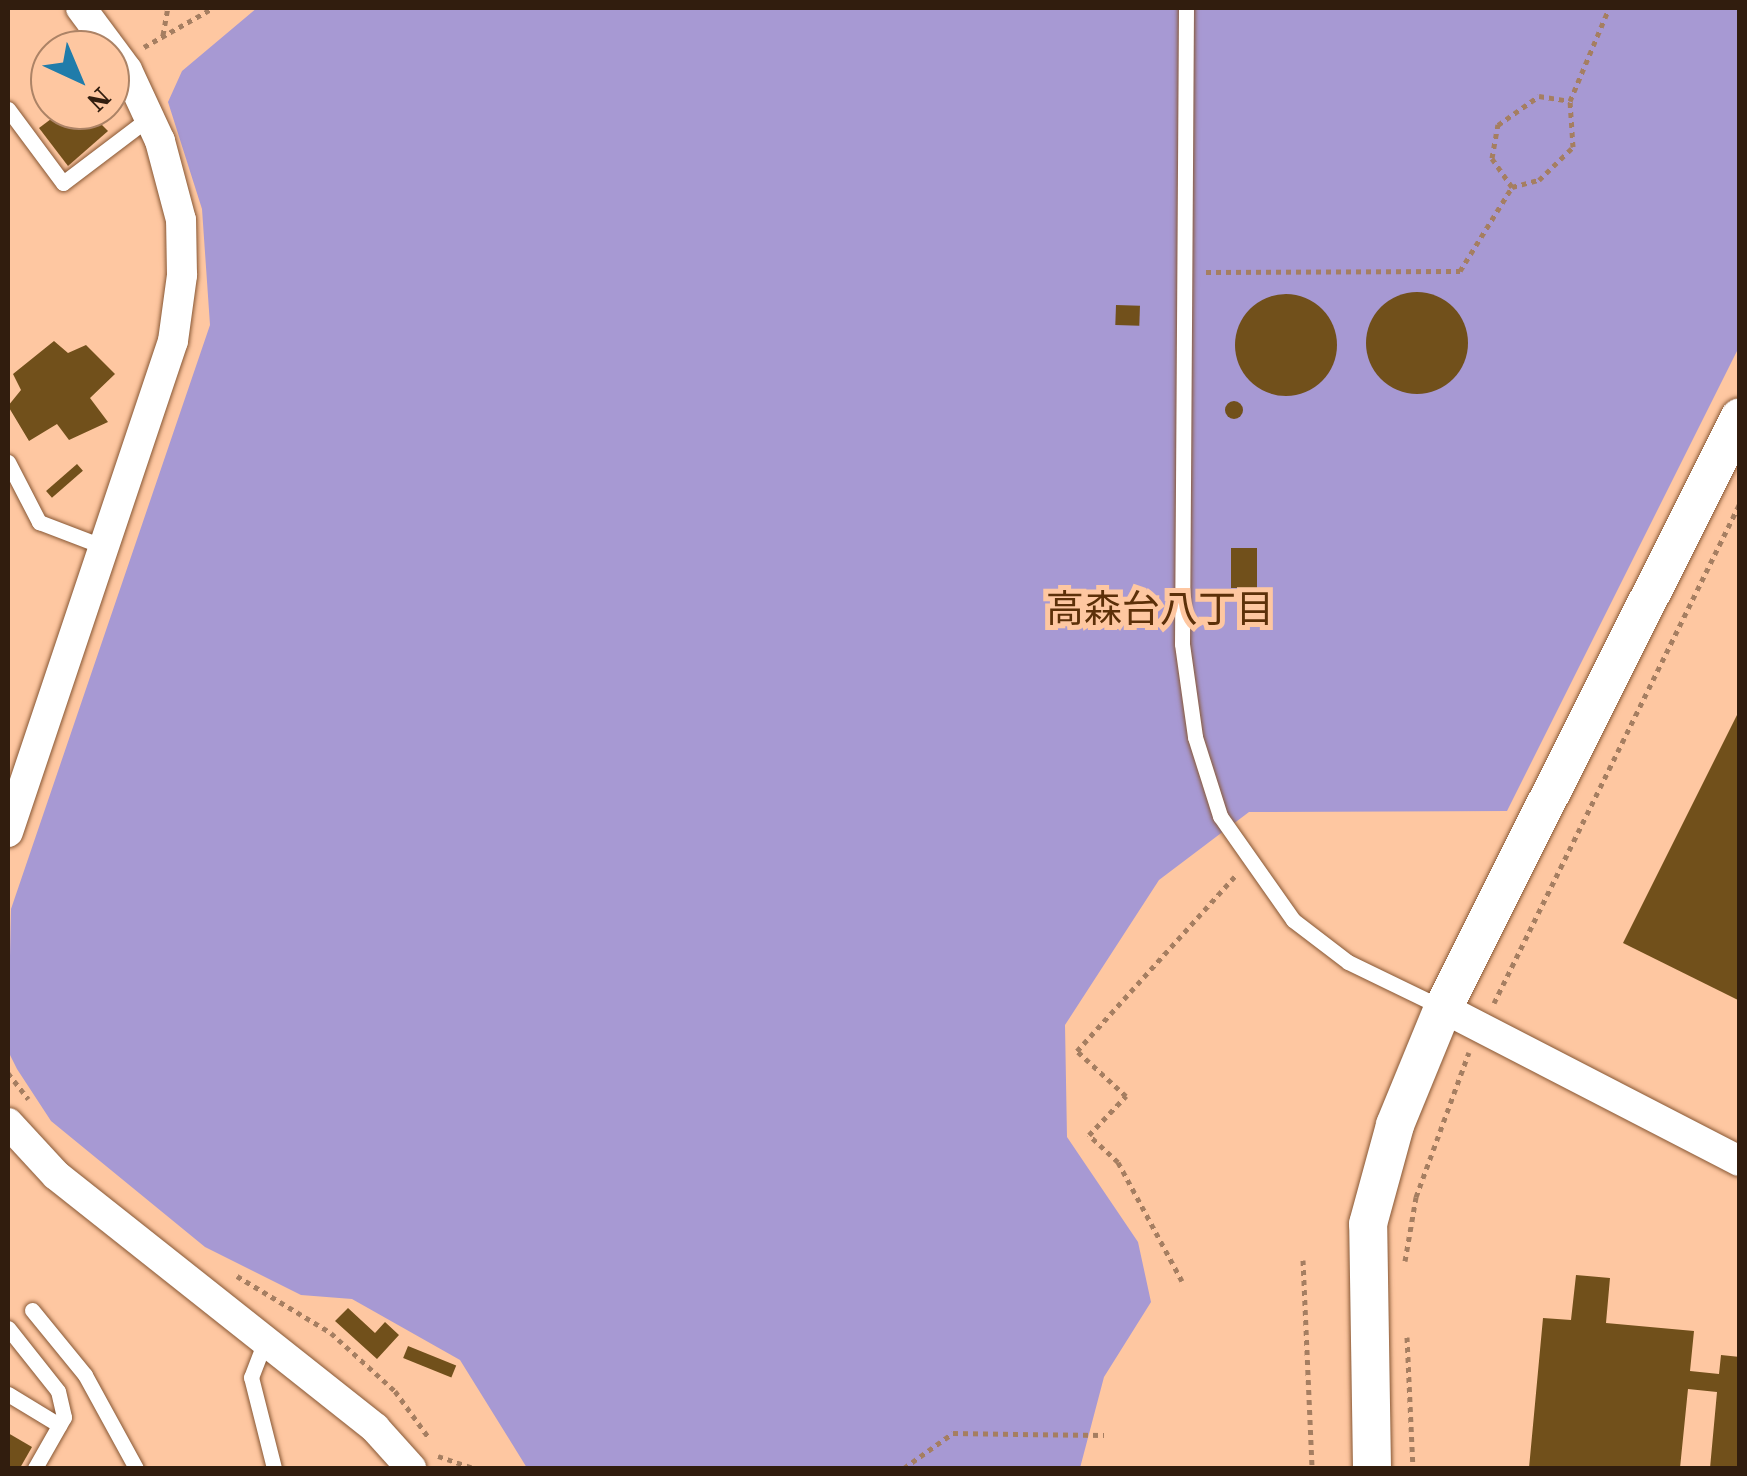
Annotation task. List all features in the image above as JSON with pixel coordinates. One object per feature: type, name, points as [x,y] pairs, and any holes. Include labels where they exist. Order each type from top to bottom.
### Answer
[{"type":"street","points":[[81,8],[97,30]]},
{"type":"street","points":[[8,832],[174,341],[182,276],[181,220],[148,118],[130,81]]},
{"type":"street","points":[[1372,1468],[1368,1224],[1395,1125],[1443,1008],[1740,417]]},
{"type":"street","points":[[1443,1008],[1740,1161]]},
{"type":"street","points":[[20,1114],[56,1176],[265,1341],[412,1468]]},
{"type":"lane","points":[[1186,8],[1182,644],[1195,737],[1220,816],[1248,862],[1293,920],[1334,951],[1443,1008]]},
{"type":"lane","points":[[8,109],[63,183],[148,118]]},
{"type":"lane","points":[[8,462],[39,522],[104,547]]},
{"type":"lane","points":[[32,1310],[85,1374],[136,1468]]},
{"type":"lane","points":[[8,1328],[58,1391],[59,1425],[35,1468]]},
{"type":"lane","points":[[265,1341],[251,1377],[274,1468]]},
{"type":"lane","points":[[8,1394],[59,1425]]},
{"type":"path","points":[[163,35],[168,8]]},
{"type":"path","points":[[130,56],[213,8]]},
{"type":"path","points":[[1184,272],[1460,271],[1512,187],[1539,180],[1573,147],[1570,101],[1609,8]]},
{"type":"path","points":[[1512,187],[1492,158],[1498,125],[1539,96],[1570,101]]},
{"type":"path","points":[[1404,1268],[1416,1197],[1479,1028],[1740,502]]},
{"type":"path","points":[[1182,1281],[1118,1162],[1090,1135],[1126,1096],[1078,1051],[1248,862]]},
{"type":"path","points":[[8,1073],[20,1114]]},
{"type":"path","points":[[1303,1260],[1312,1468]]},
{"type":"path","points":[[232,1273],[331,1333],[395,1391],[442,1457]]},
{"type":"path","points":[[1406,1323],[1413,1468]]},
{"type":"path","points":[[904,1468],[953,1434],[1104,1436]]},
{"type":"shaded area","points":[[257,8],[1739,8],[1739,347],[1507,811],[1249,812],[1159,880],[1065,1025],[1067,1137],[1138,1242],[1151,1302],[1104,1377],[1080,1468],[527,1468],[460,1360],[352,1299],[301,1295],[205,1247],[51,1121],[17,1069],[8,1051],[11,909],[210,325],[202,209],[168,102],[182,71]]},
{"type":"building","points":[[41,130],[108,131],[68,166]]},
{"type":"building","points":[[1417,292],[1437,296],[1453,307],[1464,323],[1468,343],[1464,363],[1453,379],[1437,390],[1417,394],[1397,390],[1381,379],[1370,363],[1366,343],[1370,323],[1381,307],[1397,296]]},
{"type":"building","points":[[1286,294],[1306,298],[1322,309],[1333,325],[1337,345],[1333,365],[1322,381],[1306,392],[1286,396],[1266,392],[1250,381],[1239,365],[1235,345],[1239,325],[1250,309],[1266,298]]},
{"type":"building","points":[[1116,305],[1140,306],[1139,326],[1115,325]]},
{"type":"building","points":[[54,341],[68,353],[86,345],[115,374],[90,398],[108,422],[69,440],[57,424],[29,441],[8,406],[21,390],[13,374]]},
{"type":"building","points":[[1234,401],[1243,410],[1234,419],[1225,410]]},
{"type":"building","points":[[77,464],[83,471],[52,498],[46,491]]},
{"type":"building","points":[[1231,548],[1257,548],[1257,588],[1231,588]]},
{"type":"building","points":[[1740,709],[1740,1001],[1623,943]]},
{"type":"building","points":[[1576,1275],[1610,1278],[1606,1323],[1694,1331],[1690,1371],[1719,1374],[1721,1355],[1740,1357],[1740,1468],[1710,1468],[1717,1392],[1688,1389],[1680,1468],[1529,1468],[1543,1318],[1571,1320]]},
{"type":"building","points":[[348,1308],[375,1333],[385,1322],[399,1335],[377,1359],[335,1321]]},
{"type":"building","points":[[408,1346],[456,1365],[451,1378],[403,1358]]},
{"type":"building","points":[[8,1433],[32,1447],[20,1468],[8,1468]]},
{"type":"district","name":"高森台八丁目","points":[[1160,610]]}]
